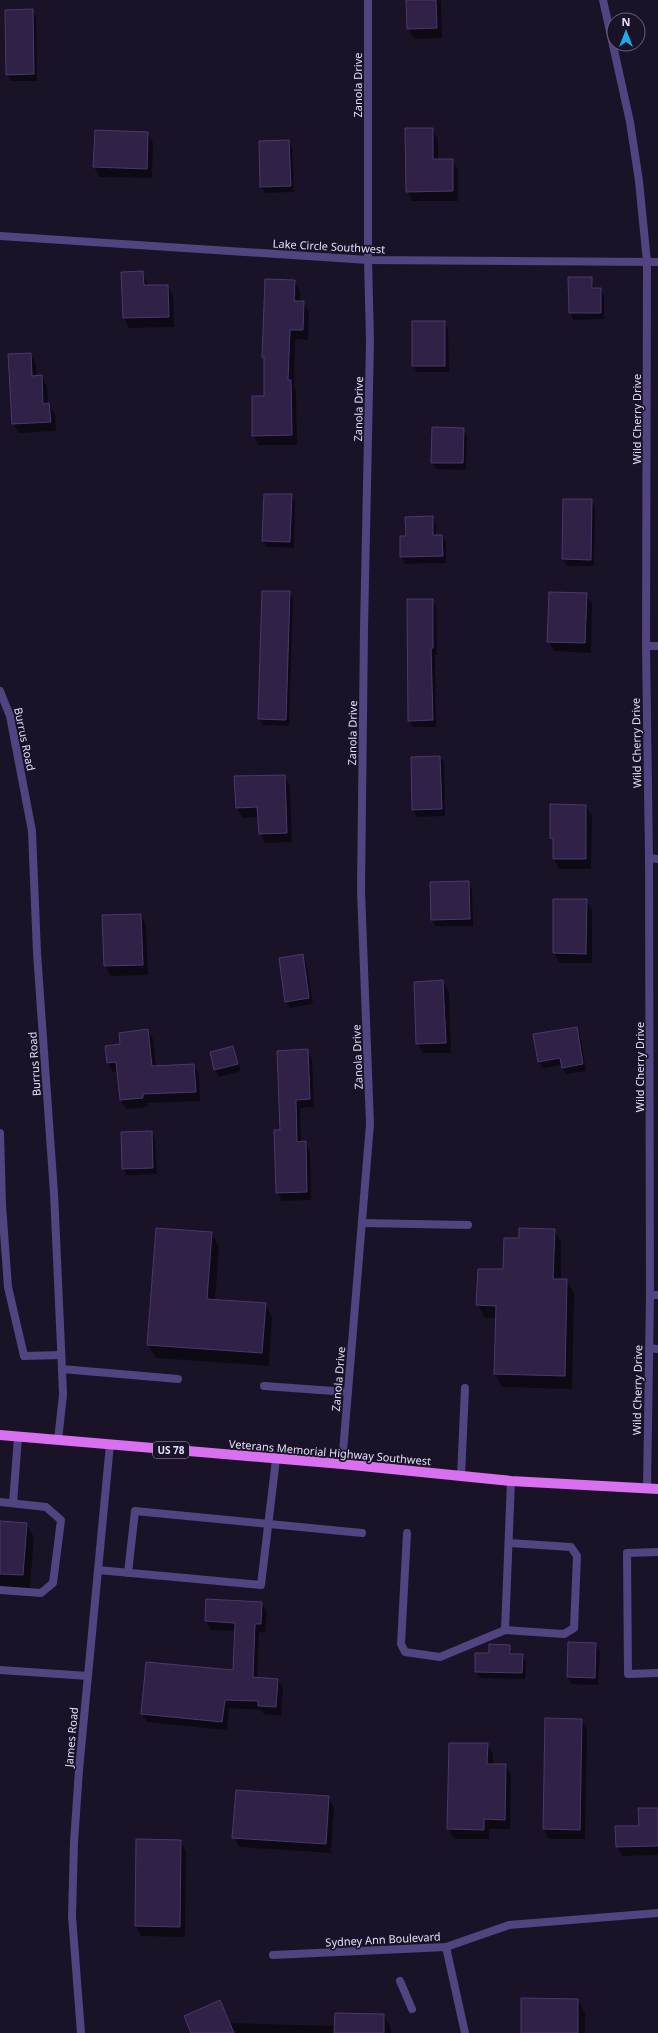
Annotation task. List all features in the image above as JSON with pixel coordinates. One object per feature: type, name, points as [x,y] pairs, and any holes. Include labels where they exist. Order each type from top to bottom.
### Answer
[{"type":"main road","name":"Veterans Memorial Highway Southwest","points":[[0,1435],[342,1464],[511,1481],[658,1489]]},
{"type":"street","name":"Zanola Drive","points":[[342,1464],[370,1124],[362,891],[364,629],[370,340],[368,260],[368,0]]},
{"type":"street","name":"Wild Cherry Drive","points":[[603,0],[630,122],[639,181],[647,262],[646,646],[654,1295],[649,1348],[647,1489]]},
{"type":"street","name":"Lake Circle Southwest","points":[[0,236],[368,260],[658,262]]},
{"type":"street","points":[[646,646],[658,646]]},
{"type":"street","name":"Burrus Road","points":[[0,691],[10,716],[32,831],[37,953],[54,1193],[62,1369],[63,1395],[58,1440]]},
{"type":"street","points":[[649,858],[658,859]]},
{"type":"street","points":[[0,1133],[1,1179],[8,1287],[24,1356],[61,1355]]},
{"type":"street","points":[[362,1223],[468,1224]]},
{"type":"street","points":[[649,1348],[658,1349]]},
{"type":"street","points":[[62,1369],[178,1379]]},
{"type":"street","points":[[264,1386],[348,1392]]},
{"type":"street","points":[[461,1476],[465,1388]]},
{"type":"street","points":[[12,1504],[18,1437]]},
{"type":"street","name":"James Road","points":[[80,2033],[72,1916],[74,1842],[110,1444]]},
{"type":"street","points":[[98,1570],[261,1585],[276,1459]]},
{"type":"street","points":[[505,1630],[511,1481]]},
{"type":"street","points":[[0,1502],[46,1507],[61,1520],[53,1583],[41,1593],[0,1590]]},
{"type":"street","points":[[128,1572],[134,1511],[362,1533]]},
{"type":"street","points":[[407,1533],[401,1644],[405,1652],[440,1657],[505,1630],[564,1634],[574,1628],[577,1556],[571,1547],[509,1543]]},
{"type":"street","points":[[658,1552],[627,1553],[628,1674],[658,1673]]},
{"type":"street","points":[[0,1670],[88,1676]]},
{"type":"street","name":"Sydney Ann Boulevard","points":[[272,1955],[446,1947],[509,1925],[658,1913]]},
{"type":"street","points":[[446,1947],[465,2033]]},
{"type":"street","points":[[400,1980],[412,2009]]},
{"type":"building","points":[[406,0],[436,0],[437,28],[407,29]]},
{"type":"building","points":[[33,9],[34,74],[6,75],[5,10]]},
{"type":"building","points":[[405,128],[433,128],[433,159],[453,159],[453,191],[406,192]]},
{"type":"building","points":[[95,130],[148,132],[147,169],[93,167]]},
{"type":"building","points":[[289,140],[291,186],[260,187],[259,141]]},
{"type":"building","points":[[143,271],[144,285],[168,285],[169,317],[123,318],[121,272]]},
{"type":"building","points":[[568,277],[592,277],[592,288],[601,288],[601,313],[569,313]]},
{"type":"building","points":[[265,279],[295,280],[294,301],[304,301],[303,330],[290,330],[288,380],[291,380],[292,435],[252,436],[252,396],[264,396],[264,357],[262,357]]},
{"type":"building","points":[[412,321],[445,321],[445,366],[412,366]]},
{"type":"building","points":[[31,353],[32,376],[42,375],[43,404],[49,403],[51,422],[12,424],[8,354]]},
{"type":"building","points":[[432,427],[464,428],[463,463],[431,463]]},
{"type":"building","points":[[264,494],[292,494],[290,542],[262,541]]},
{"type":"building","points":[[563,499],[592,499],[591,560],[562,559]]},
{"type":"building","points":[[433,516],[433,535],[442,535],[443,556],[400,557],[400,536],[406,536],[405,517]]},
{"type":"building","points":[[262,591],[290,591],[286,720],[258,719]]},
{"type":"building","points":[[549,592],[587,593],[585,643],[547,642]]},
{"type":"building","points":[[407,599],[433,599],[433,648],[431,648],[433,720],[408,721]]},
{"type":"building","points":[[440,756],[442,809],[412,810],[411,757]]},
{"type":"building","points":[[285,775],[287,833],[259,834],[257,807],[236,808],[234,776]]},
{"type":"building","points":[[550,804],[586,805],[586,859],[553,859],[553,839],[550,838]]},
{"type":"building","points":[[469,881],[470,919],[431,920],[430,882]]},
{"type":"building","points":[[553,899],[587,899],[586,954],[553,953]]},
{"type":"building","points":[[141,914],[143,965],[104,966],[102,915]]},
{"type":"building","points":[[303,954],[309,998],[285,1002],[279,958]]},
{"type":"building","points":[[443,980],[446,1043],[416,1044],[414,982]]},
{"type":"building","points":[[577,1027],[583,1064],[562,1068],[560,1058],[538,1062],[533,1034]]},
{"type":"building","points":[[148,1029],[152,1066],[194,1064],[196,1092],[143,1094],[143,1098],[120,1100],[116,1062],[107,1063],[105,1046],[120,1044],[119,1033]]},
{"type":"building","points":[[233,1046],[238,1064],[214,1070],[210,1052]]},
{"type":"building","points":[[308,1049],[310,1099],[296,1100],[297,1142],[306,1141],[307,1192],[276,1193],[274,1130],[280,1130],[277,1051]]},
{"type":"building","points":[[152,1131],[153,1168],[122,1169],[121,1132]]},
{"type":"building","points":[[156,1228],[212,1232],[207,1299],[266,1303],[262,1353],[147,1345]]},
{"type":"building","points":[[519,1228],[555,1229],[553,1279],[567,1279],[565,1376],[494,1374],[496,1306],[476,1305],[478,1269],[503,1269],[504,1238],[519,1238]]},
{"type":"building","points":[[0,1521],[27,1523],[23,1575],[0,1574]]},
{"type":"building","points":[[206,1599],[262,1602],[261,1624],[255,1624],[253,1677],[278,1679],[276,1707],[258,1706],[258,1701],[225,1700],[222,1722],[141,1714],[146,1662],[233,1670],[235,1623],[205,1621]]},
{"type":"building","points":[[568,1642],[596,1643],[595,1678],[567,1677]]},
{"type":"building","points":[[489,1644],[510,1645],[510,1654],[523,1654],[522,1673],[475,1672],[475,1653],[489,1653]]},
{"type":"building","points":[[545,1718],[582,1719],[580,1830],[543,1829]]},
{"type":"building","points":[[449,1743],[488,1743],[487,1764],[506,1764],[505,1820],[484,1819],[484,1830],[447,1829]]},
{"type":"building","points":[[236,1790],[329,1796],[326,1844],[232,1838]]},
{"type":"building","points":[[638,1808],[658,1808],[658,1846],[616,1847],[615,1826],[639,1826]]},
{"type":"building","points":[[136,1839],[181,1840],[180,1927],[135,1926]]},
{"type":"building","points":[[521,1998],[578,1999],[578,2033],[521,2033]]},
{"type":"building","points":[[220,2000],[234,2033],[191,2033],[184,2016]]},
{"type":"building","points":[[335,2013],[384,2014],[384,2033],[334,2033]]}]
